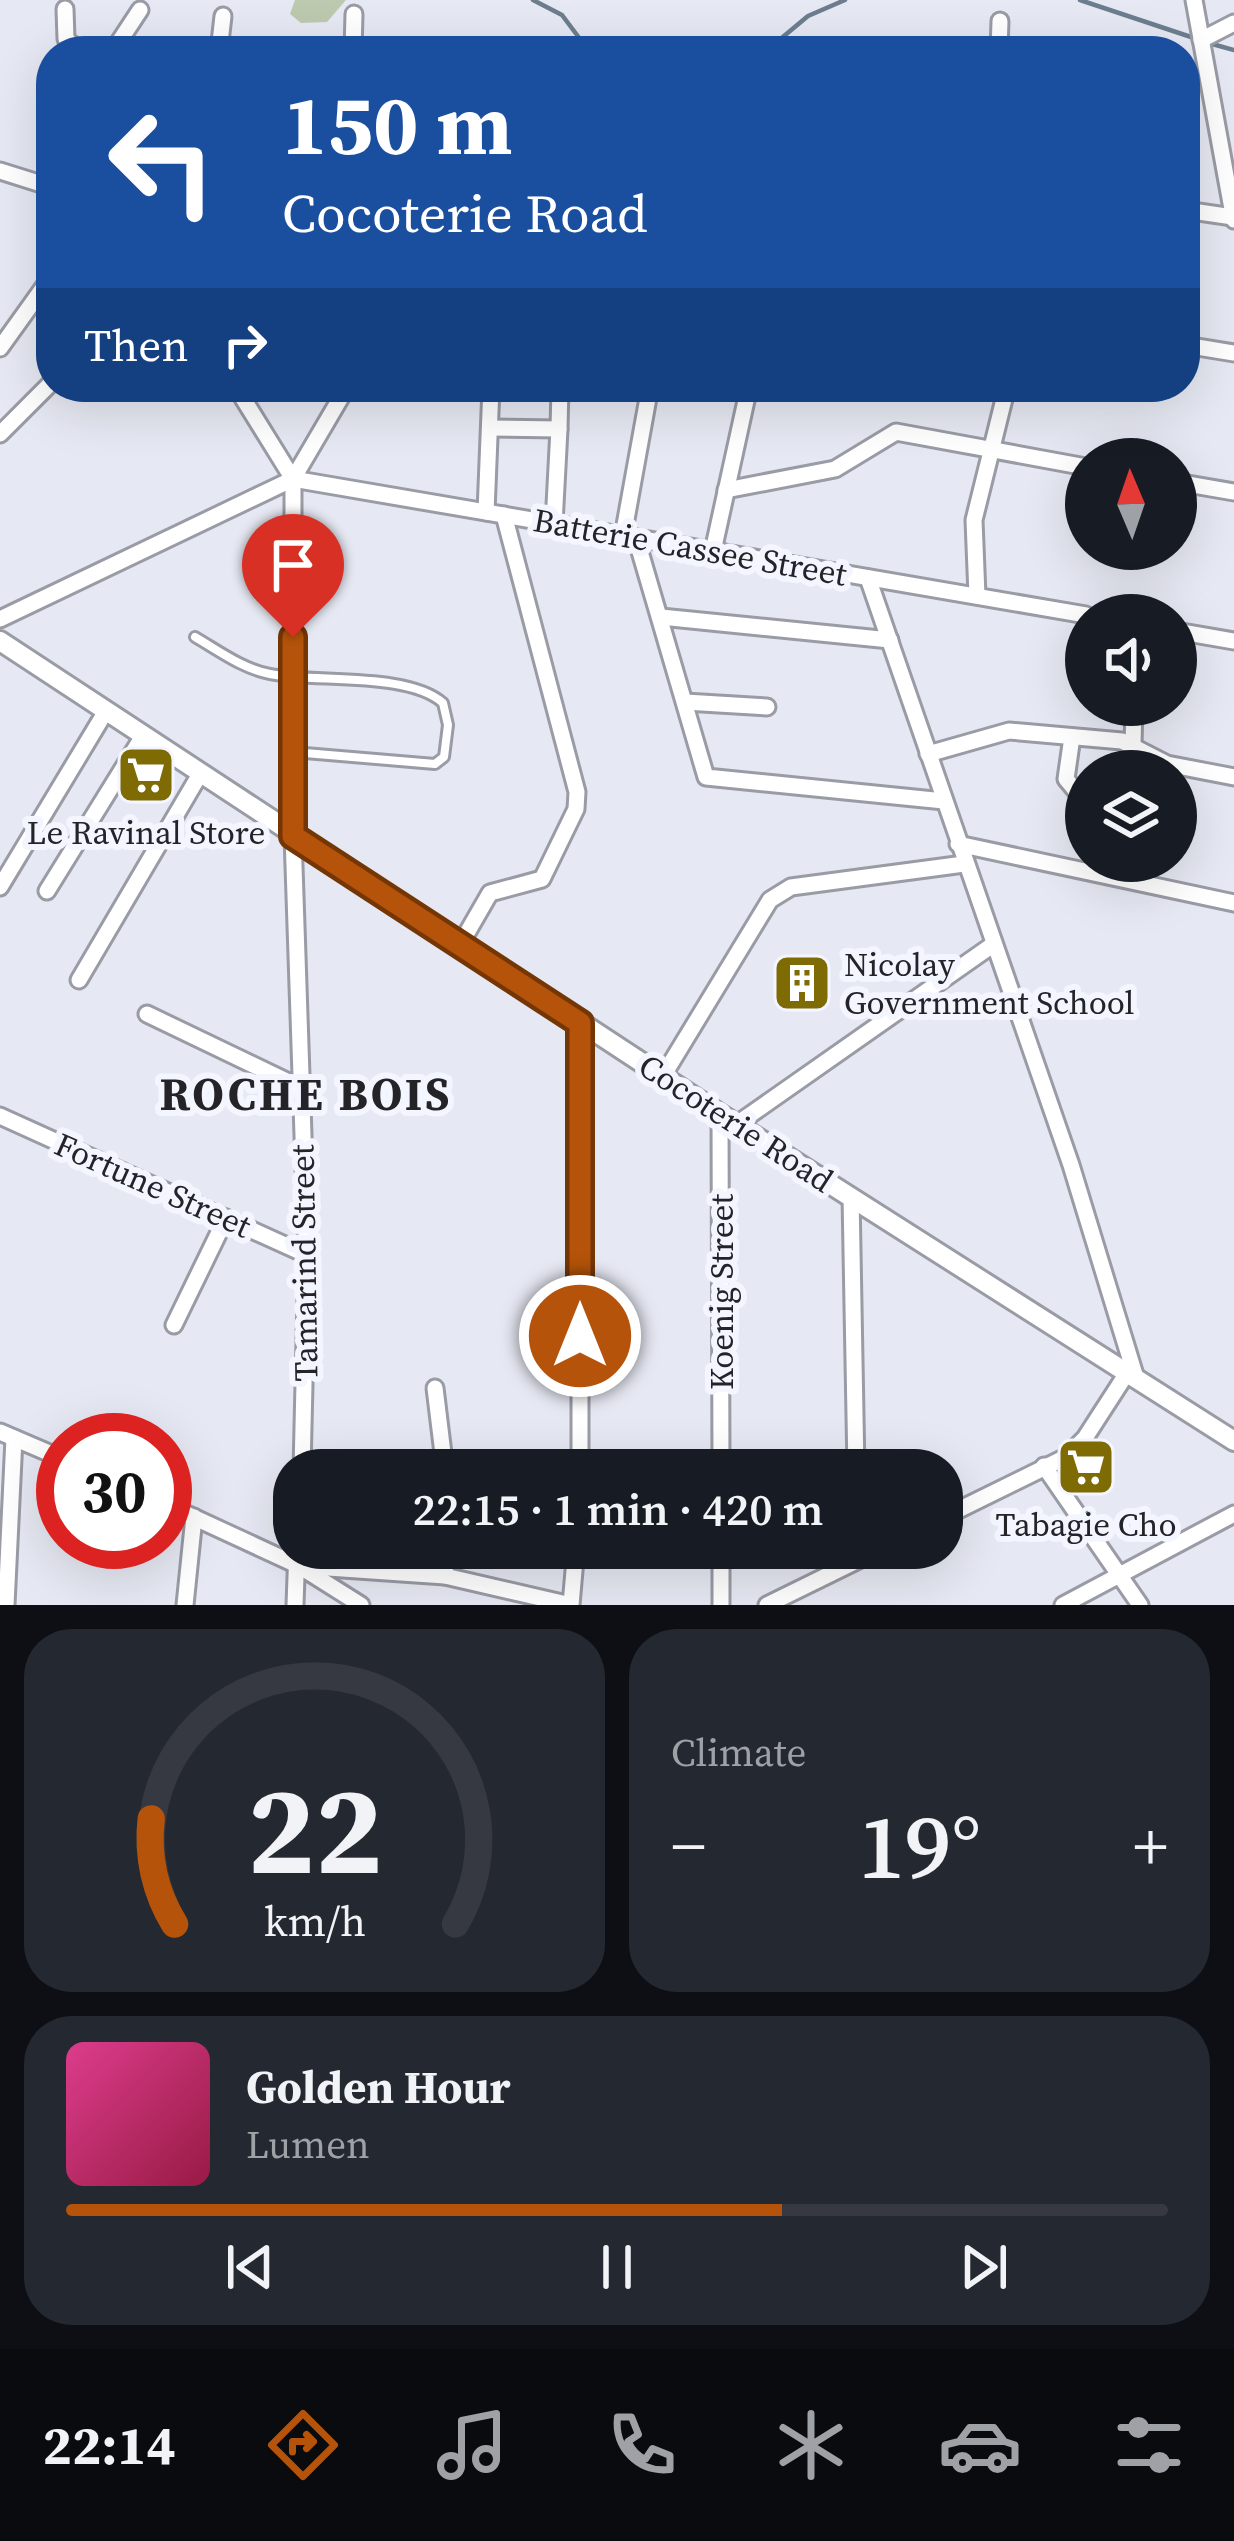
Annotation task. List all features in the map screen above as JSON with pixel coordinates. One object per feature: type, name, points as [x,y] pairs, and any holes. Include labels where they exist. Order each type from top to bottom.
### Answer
[{"type":"street","points":[[1194,0],[1234,219],[1200,213]]},
{"type":"street","points":[[65,9],[66,36]]},
{"type":"street","points":[[123,36],[140,10]]},
{"type":"street","points":[[353,36],[354,14]]},
{"type":"street","points":[[221,36],[223,16]]},
{"type":"street","points":[[1000,21],[1000,36]]},
{"type":"street","points":[[1201,40],[1234,23]]},
{"type":"street","points":[[0,171],[36,183]]},
{"type":"street","points":[[0,348],[36,298]]},
{"type":"street","points":[[1200,347],[1234,352]]},
{"type":"street","points":[[0,434],[36,398]]},
{"type":"street","points":[[245,402],[293,479]]},
{"type":"street","points":[[0,619],[293,479],[338,402]]},
{"type":"street","points":[[460,945],[490,893],[542,879],[576,809],[577,792],[495,514],[491,402]]},
{"type":"street","points":[[554,524],[560,402]]},
{"type":"street","points":[[648,402],[630,537],[661,617],[711,781],[944,801]]},
{"type":"street","points":[[713,551],[746,402]]},
{"type":"street","points":[[977,596],[974,520],[1003,402]]},
{"type":"street","points":[[490,428],[559,429]]},
{"type":"street","points":[[726,490],[835,470],[896,431],[1065,463]]},
{"type":"street","name":"Batterie Cassee Street","points":[[293,479],[1065,611]]},
{"type":"street","name":"Tamarind Street","points":[[293,479],[293,836],[307,1255],[302,1449]]},
{"type":"street","points":[[1197,486],[1234,492]]},
{"type":"street","points":[[868,578],[1071,1165],[1132,1375],[1066,1457],[963,1507]]},
{"type":"street","points":[[661,617],[890,640]]},
{"type":"street","points":[[1197,634],[1234,640]]},
{"type":"street","name":"Cocoterie Road","points":[[0,641],[580,1023],[1234,1441]]},
{"type":"street","points":[[685,701],[767,707]]},
{"type":"street","points":[[0,887],[106,711]]},
{"type":"street","points":[[1133,726],[1133,745]]},
{"type":"street","points":[[928,754],[1009,731],[1133,745],[1167,764],[1234,777]]},
{"type":"street","points":[[47,890],[143,736]]},
{"type":"street","points":[[1070,750],[1072,737]]},
{"type":"street","points":[[79,980],[200,774]]},
{"type":"street","points":[[958,844],[1065,861]]},
{"type":"street","points":[[663,1076],[770,900],[791,887],[964,864]]},
{"type":"street","points":[[1158,882],[1234,903]]},
{"type":"street","points":[[729,1119],[992,946]]},
{"type":"street","points":[[147,1014],[301,1088]]},
{"type":"street","points":[[580,1023],[580,1449]]},
{"type":"street","name":"Fortune Street","points":[[0,1116],[307,1255]]},
{"type":"street","name":"Koenig Street","points":[[721,1449],[729,1119]]},
{"type":"street","points":[[851,1196],[856,1449]]},
{"type":"street","points":[[174,1325],[226,1218]]},
{"type":"street","points":[[435,1388],[442,1449]]},
{"type":"street","points":[[6,1605],[7,1435],[36,1448]]},
{"type":"street","points":[[1045,1466],[1140,1605]]},
{"type":"street","points":[[1063,1605],[1234,1514]]},
{"type":"street","points":[[185,1605],[194,1517],[273,1550]]},
{"type":"street","points":[[295,1605],[297,1569]]},
{"type":"street","points":[[310,1569],[361,1605]]},
{"type":"street","points":[[380,1569],[445,1576],[571,1605],[575,1569]]},
{"type":"street","points":[[445,1569],[445,1576]]},
{"type":"street","points":[[721,1569],[721,1605]]},
{"type":"street","points":[[767,1605],[837,1569]]},
{"type":"lane","points":[[195,637],[243,666],[421,689],[443,703],[448,725],[444,757],[435,764],[293,752]]},
{"type":"green space","points":[[295,0],[346,0],[327,22],[301,23],[290,14]]},
{"type":"waterway","points":[[533,0],[562,15],[578,36]]},
{"type":"waterway","points":[[784,36],[808,16],[845,0]]},
{"type":"waterway","points":[[1080,0],[1188,36]]},
{"type":"waterway","points":[[1205,42],[1234,50]]},
{"type":"place","name":"Le Ravinal Store","points":[[146,775]]},
{"type":"place","name":"Nicolay Government School","points":[[802,983]]},
{"type":"place","name":"Tabagie Cho","points":[[1086,1467]]},
{"type":"district","name":"ROCHE BOIS","points":[[306,1094]]},
{"type":"route","points":[[293,637],[293,836],[580,1023],[580,1336]]}]
